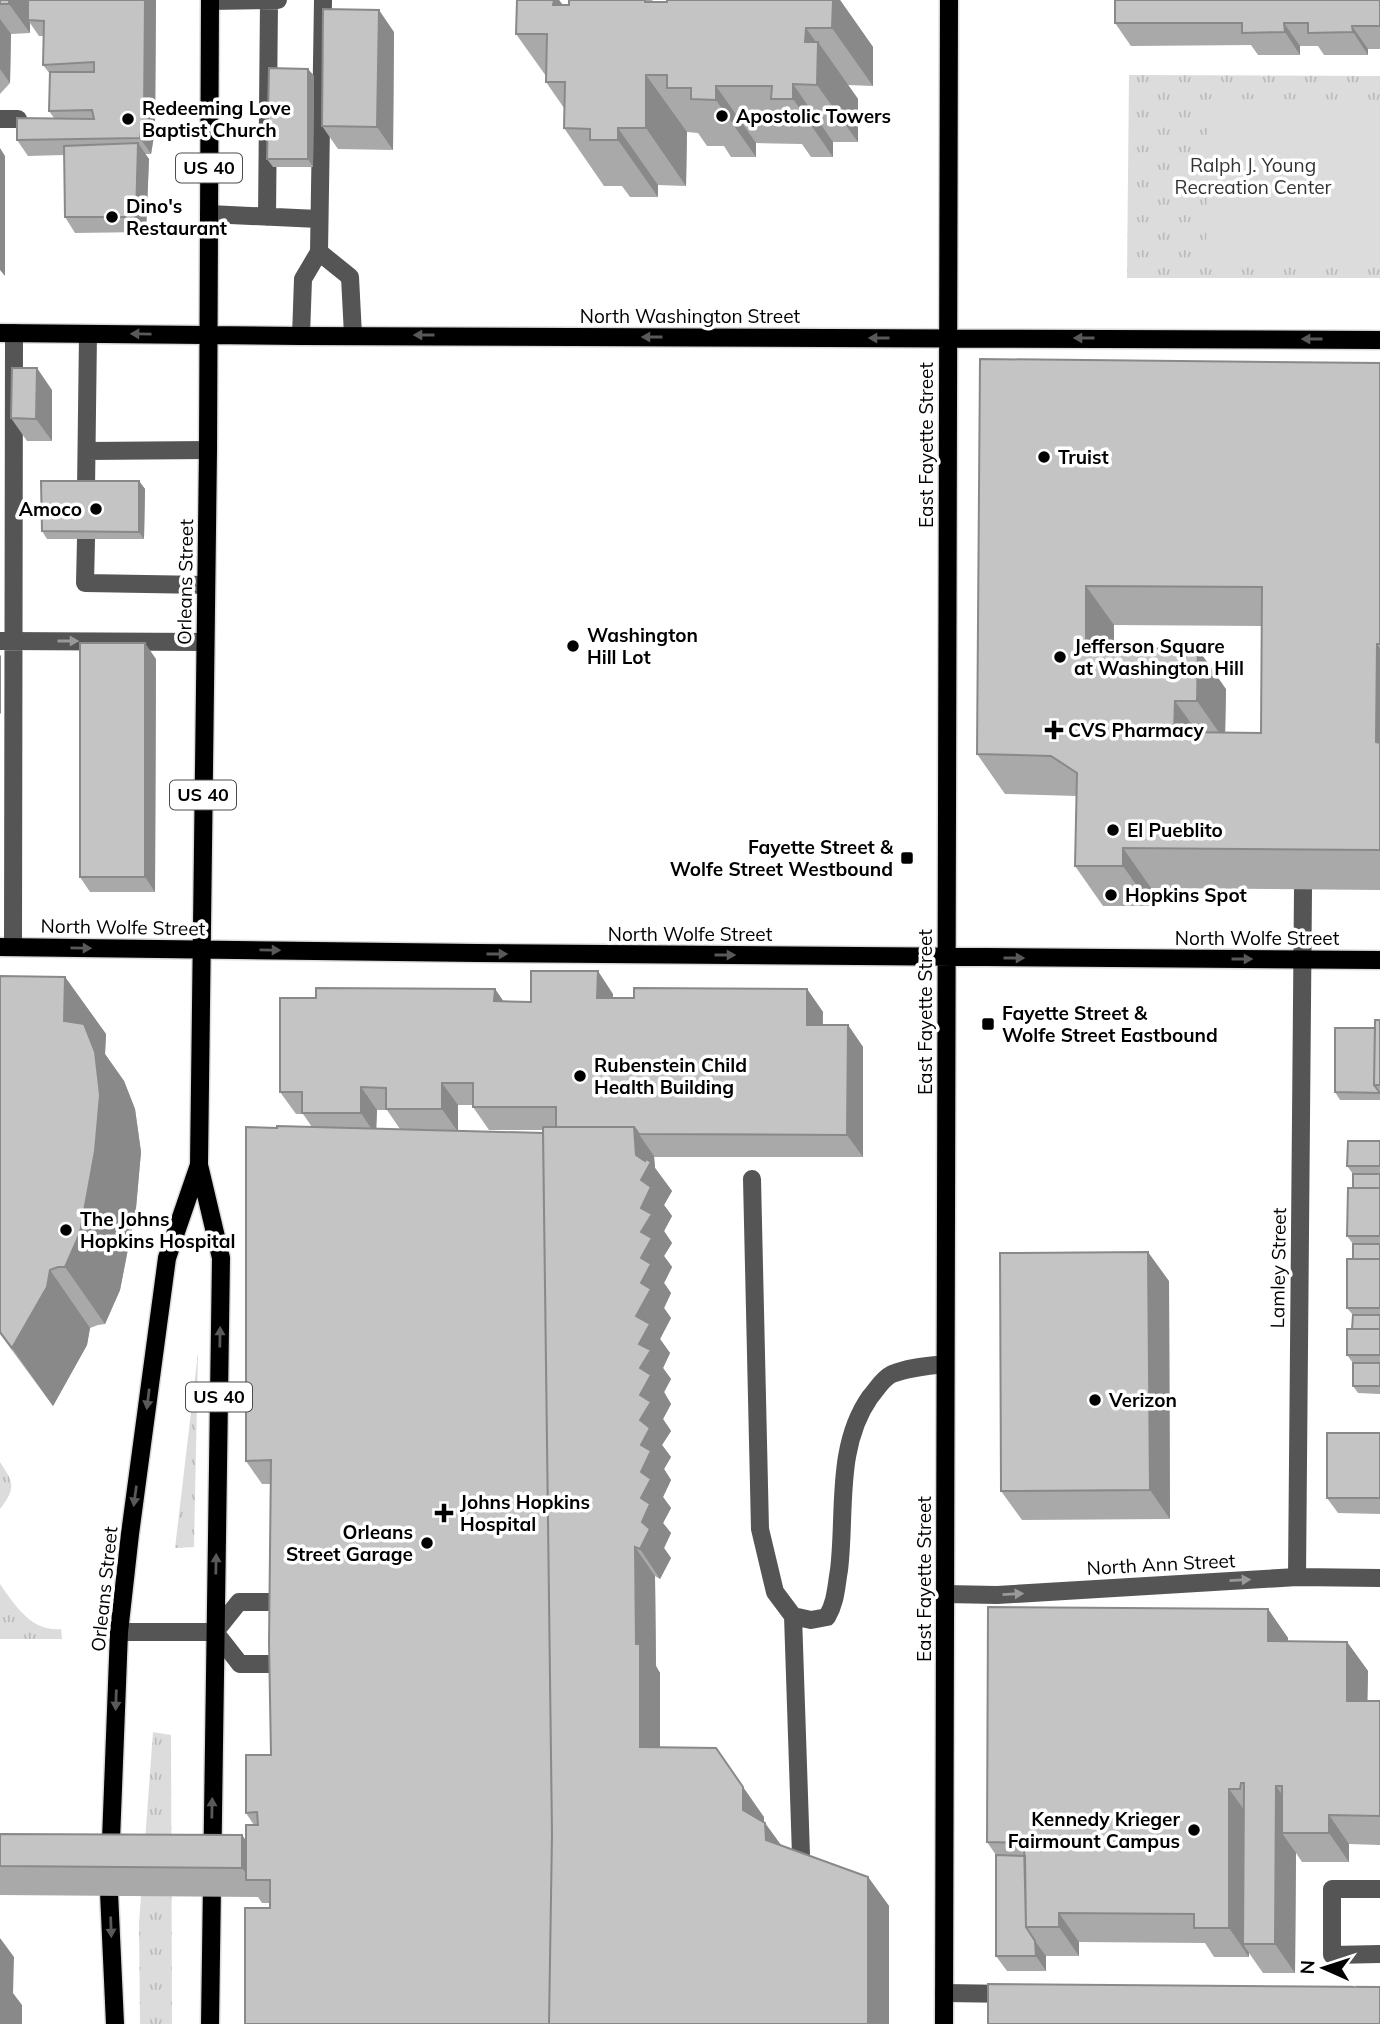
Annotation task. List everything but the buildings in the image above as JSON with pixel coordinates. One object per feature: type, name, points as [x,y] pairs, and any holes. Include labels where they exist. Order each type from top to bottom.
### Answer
[{"type":"main road","name":"East Fayette Street","points":[[944,2024],[949,0]]},
{"type":"main road","name":"Orleans Street","points":[[210,1],[208,450],[199,1165],[221,1258],[210,2024]]},
{"type":"main road","name":"North Washington Street","points":[[7,333],[1380,340]]},
{"type":"main road","name":"North Wolfe Street","points":[[6,947],[491,954],[1380,960]]},
{"type":"main road","name":"Orleans Street","points":[[115,2024],[109,1892],[119,1632],[167,1258],[199,1165]]},
{"type":"street","points":[[301,336],[303,279],[319,252],[323,0]]},
{"type":"street","points":[[210,1],[273,1],[267,217]]},
{"type":"street","points":[[0,119],[18,119]]},
{"type":"street","points":[[209,214],[318,219]]},
{"type":"street","points":[[319,252],[350,277],[353,335]]},
{"type":"street","points":[[6,947],[7,333]]},
{"type":"street","points":[[86,489],[88,334]]},
{"type":"street","points":[[87,451],[208,450]]},
{"type":"street","points":[[86,539],[85,583],[206,585]]},
{"type":"street","points":[[7,641],[205,642]]},
{"type":"street","name":"Lamley Street","points":[[1297,1577],[1303,889]]},
{"type":"street","points":[[752,1179],[760,1529],[775,1592],[793,1616],[801,1855]]},
{"type":"street","points":[[793,1616],[811,1620],[827,1617],[834,1604],[842,1541],[845,1459],[854,1426],[867,1402],[881,1382],[890,1375],[906,1369],[945,1364]]},
{"type":"street","name":"North Ann Street","points":[[945,1594],[998,1595],[1297,1577],[1380,1578]]},
{"type":"street","points":[[215,1632],[239,1602],[285,1602]]},
{"type":"street","points":[[119,1632],[215,1632]]},
{"type":"street","points":[[215,1632],[240,1664],[284,1664]]},
{"type":"street","points":[[1380,1889],[1332,1889],[1332,1955],[1380,1954]]},
{"type":"street","points":[[944,1993],[1027,1994]]},
{"type":"green space","name":"Ralph J. Young Recreation Center","points":[[1129,75],[1380,76],[1380,278],[1127,278]]},
{"type":"green space","points":[[1208,99],[1380,100],[1380,265],[1206,265]]},
{"type":"green space","points":[[198,1353],[194,1547],[175,1548]]},
{"type":"green space","points":[[0,1462],[8,1475],[11,1490],[0,1509]]},
{"type":"green space","points":[[0,1584],[25,1616],[41,1626],[61,1629],[62,1639],[0,1639]]},
{"type":"green space","points":[[153,1732],[171,1735],[172,2024],[140,2024],[139,1923]]},
{"type":"place","name":"Apostolic Towers","points":[[722,116]]},
{"type":"place","name":"Redeeming Love Baptist Church","points":[[128,119]]},
{"type":"place","name":"Dino's Restaurant","points":[[112,217]]},
{"type":"place","name":"Truist","points":[[1044,457]]},
{"type":"place","name":"Amoco","points":[[96,509]]},
{"type":"place","name":"Washington Hill Lot","points":[[573,646]]},
{"type":"place","name":"Jefferson Square at Washington Hill","points":[[1060,657]]},
{"type":"place","name":"CVS Pharmacy","points":[[1054,730]]},
{"type":"place","name":"El Pueblito","points":[[1113,830]]},
{"type":"place","name":"Fayette Street & Wolfe Street Westbound","points":[[907,858]]},
{"type":"place","name":"Hopkins Spot","points":[[1111,895]]},
{"type":"place","name":"Fayette Street & Wolfe Street Eastbound","points":[[988,1024]]},
{"type":"place","name":"Rubenstein Child Health Building","points":[[580,1076]]},
{"type":"place","name":"The Johns Hopkins Hospital","points":[[66,1230]]},
{"type":"place","name":"Verizon","points":[[1095,1400]]},
{"type":"place","name":"Johns Hopkins Hospital","points":[[444,1513]]},
{"type":"place","name":"Orleans Street Garage","points":[[427,1543]]},
{"type":"place","name":"Kennedy Krieger Fairmount Campus","points":[[1194,1830]]}]
